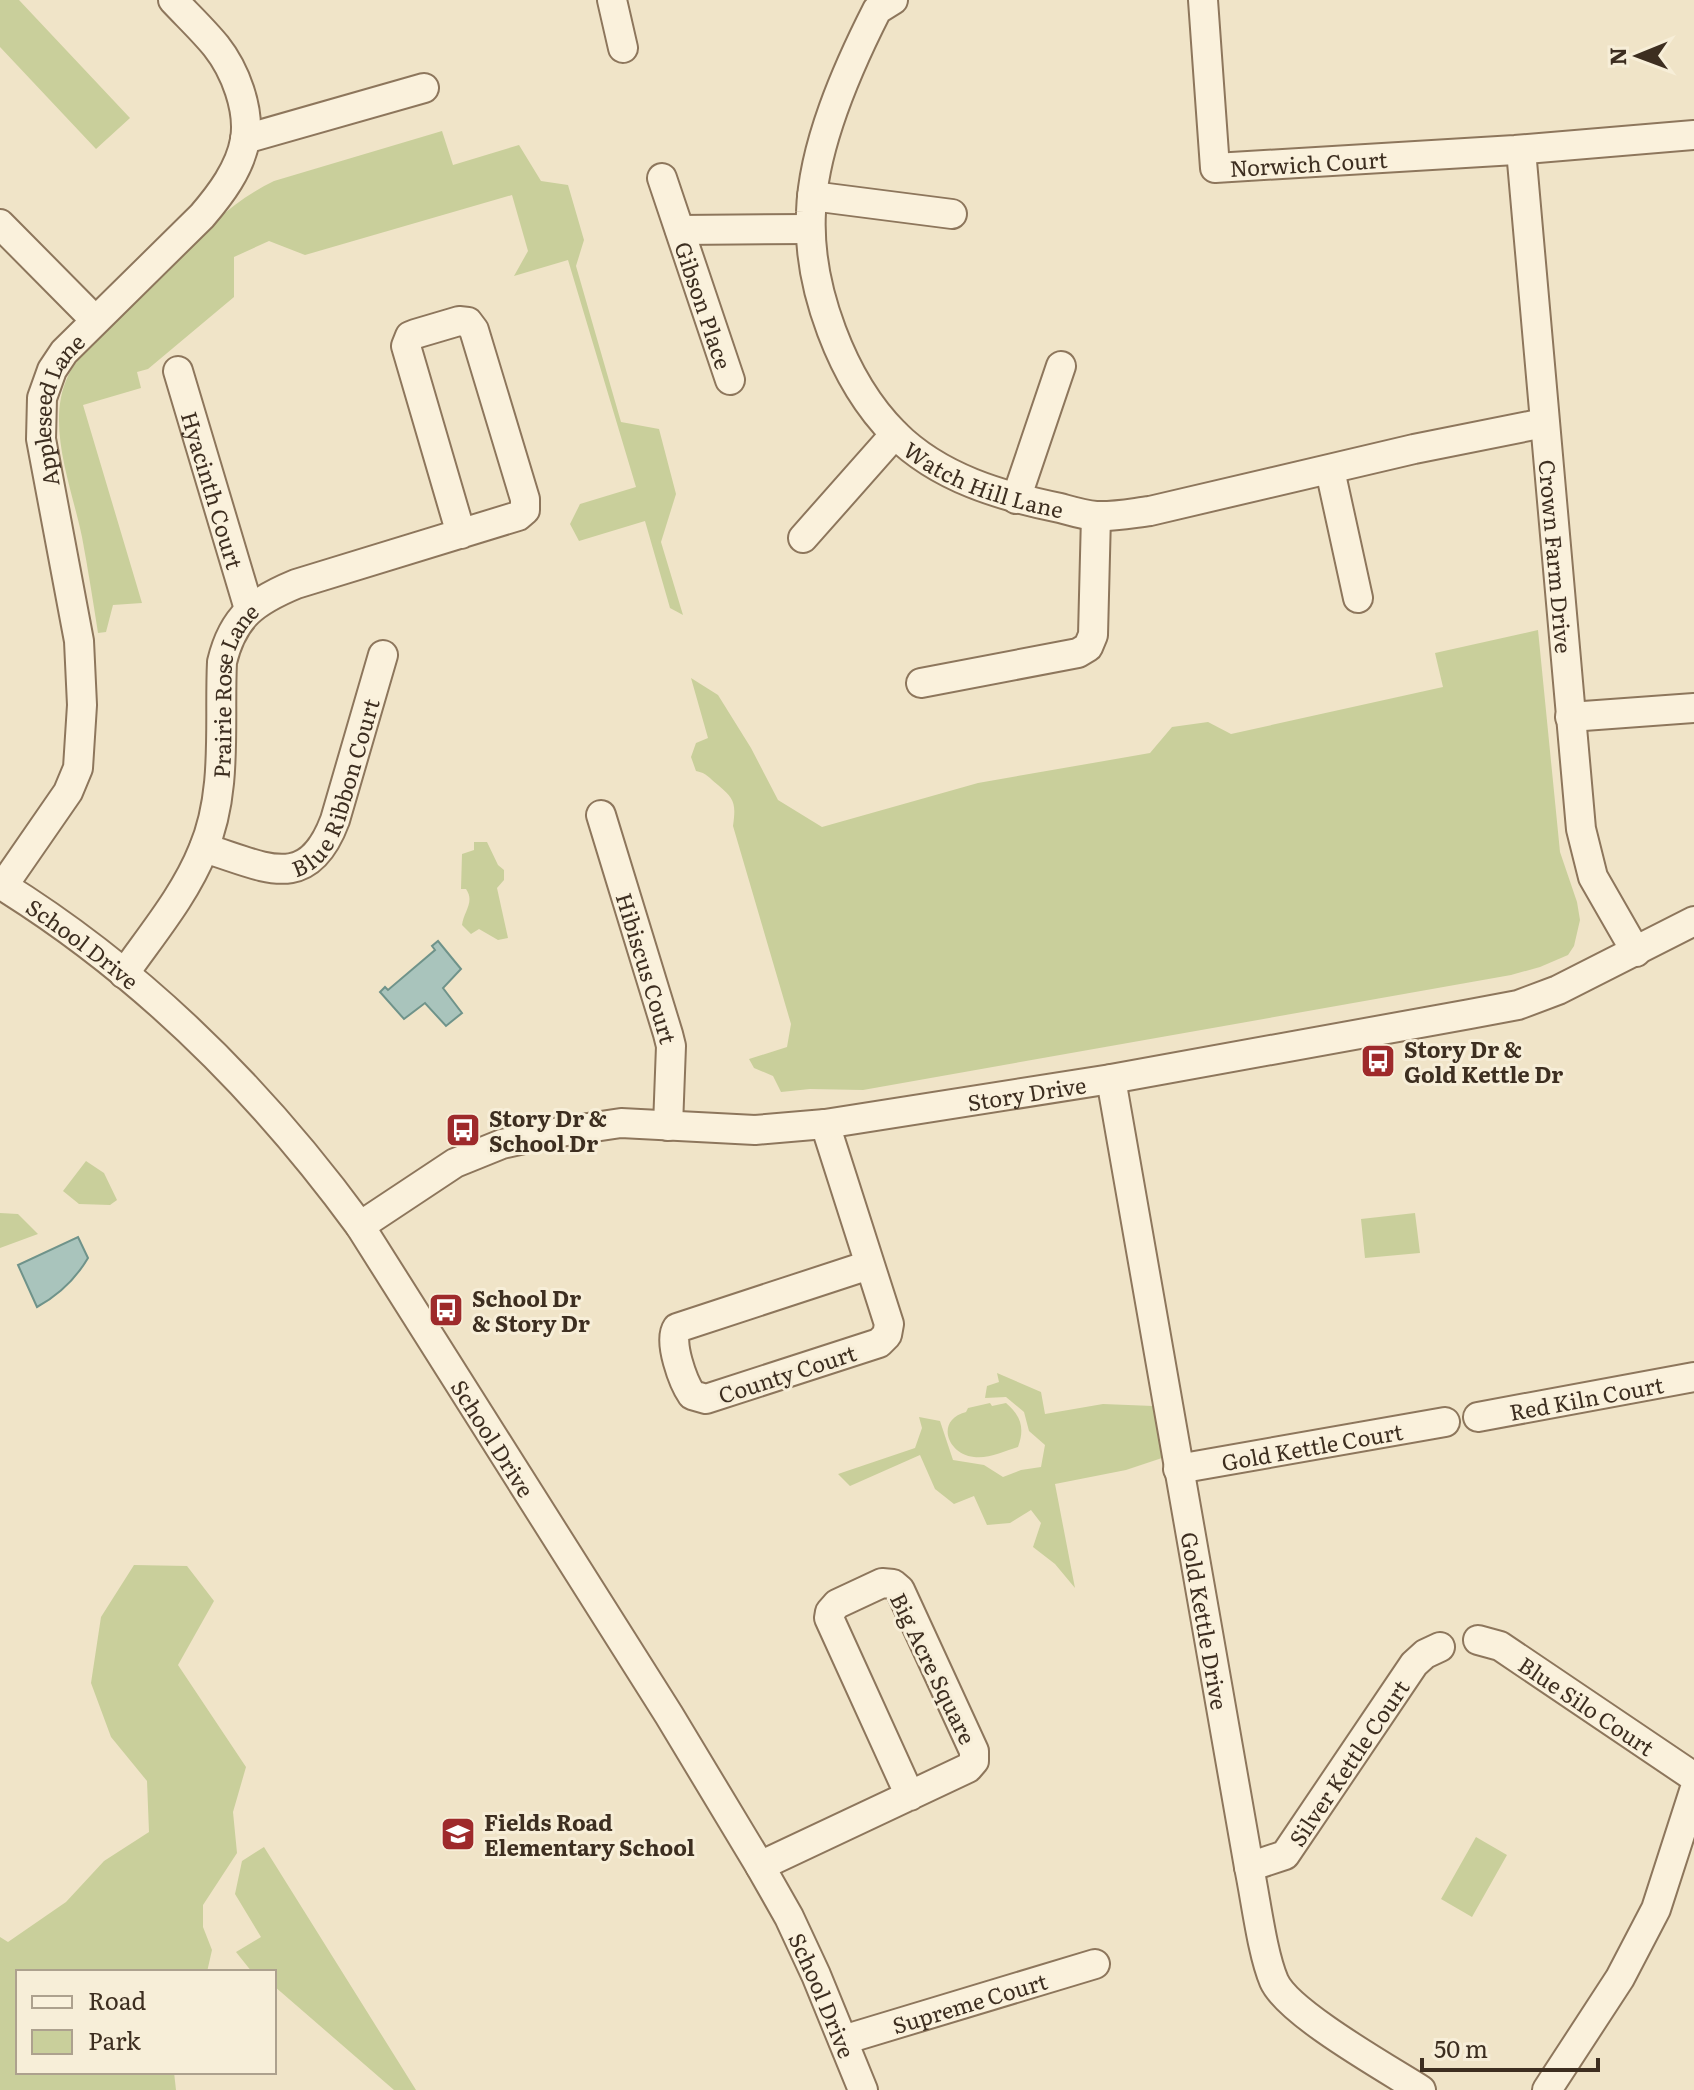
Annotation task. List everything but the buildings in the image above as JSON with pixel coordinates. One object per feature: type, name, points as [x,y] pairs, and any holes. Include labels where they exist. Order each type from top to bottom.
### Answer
[{"type":"street","name":"Appleseed Lane","points":[[2,885],[68,792],[78,768],[82,705],[79,641],[41,439],[42,398],[52,370],[64,352],[222,192],[245,139],[243,105],[233,73],[216,46],[173,0]]},
{"type":"street","points":[[612,0],[623,48]]},
{"type":"street","name":"Norwich Court","points":[[1203,0],[1215,168],[1521,150]]},
{"type":"street","name":"Watch Hill Lane","points":[[876,3],[819,156],[810,229],[816,280],[831,334],[858,386],[895,434],[928,459],[962,479],[1016,499],[1096,516],[1150,511],[1414,449],[1544,423]]},
{"type":"street","points":[[245,139],[424,88]]},
{"type":"street","points":[[1521,150],[1694,135]]},
{"type":"street","name":"Crown Farm Drive","points":[[1521,150],[1581,829],[1588,862],[1600,891],[1636,952]]},
{"type":"street","name":"Gibson Place","points":[[662,178],[730,380]]},
{"type":"street","points":[[812,196],[952,214]]},
{"type":"street","points":[[0,224],[95,320]]},
{"type":"street","name":"Gibson Place","points":[[680,230],[810,229]]},
{"type":"street","name":"Prairie Rose Lane","points":[[124,974],[183,888],[204,848],[219,781],[222,662],[226,643],[249,609],[296,584],[461,534],[518,516],[525,510],[474,330],[468,322],[459,321],[410,336],[406,346],[461,534]]},
{"type":"street","points":[[1016,499],[1061,366]]},
{"type":"street","name":"Hyacinth Court","points":[[178,371],[249,609]]},
{"type":"street","points":[[803,538],[895,434]]},
{"type":"street","points":[[1330,470],[1358,598]]},
{"type":"street","points":[[921,683],[1078,653],[1088,647],[1093,635],[1096,516]]},
{"type":"street","name":"Blue Ribbon Court","points":[[204,848],[269,868],[302,866],[316,857],[326,843],[335,820],[383,655]]},
{"type":"street","points":[[1570,717],[1694,708]]},
{"type":"street","name":"Hibiscus Court","points":[[601,815],[671,1046],[668,1126]]},
{"type":"street","name":"School Drive","points":[[2,885],[124,974],[230,1069],[326,1180],[360,1226],[669,1715],[760,1866],[789,1917],[863,2090]]},
{"type":"street","name":"Story Drive","points":[[360,1226],[455,1163],[502,1144],[621,1123],[755,1130],[825,1124],[1111,1079],[1518,1005],[1558,990],[1694,921]]},
{"type":"street","name":"Gold Kettle Drive","points":[[1111,1079],[1249,1867],[1270,1969],[1280,1992],[1304,2014],[1421,2090]]},
{"type":"street","name":"County Court","points":[[825,1124],[889,1324],[887,1335],[879,1343],[706,1399],[696,1398],[688,1391],[673,1344],[677,1328],[869,1265]]},
{"type":"street","name":"Red Kiln Court","points":[[1478,1417],[1694,1377]]},
{"type":"street","name":"Gold Kettle Court","points":[[1178,1469],[1445,1422]]},
{"type":"street","name":"Big Acre Square","points":[[760,1866],[910,1796],[968,1768],[974,1761],[974,1751],[900,1590],[893,1584],[882,1583],[837,1604],[829,1618],[910,1796]]},
{"type":"street","name":"Blue Silo Court","points":[[1478,1640],[1500,1646],[1694,1777]]},
{"type":"street","name":"Silver Kettle Court","points":[[1249,1867],[1285,1855],[1414,1664],[1440,1647]]},
{"type":"street","points":[[1547,2090],[1620,1978],[1656,1909],[1694,1791]]},
{"type":"street","name":"Supreme Court","points":[[843,2040],[1095,1964]]},
{"type":"green space","points":[[0,0],[19,0],[130,118],[96,149],[0,47]]},
{"type":"green space","points":[[442,131],[453,165],[519,145],[541,181],[568,185],[584,240],[576,266],[621,422],[659,429],[676,494],[661,542],[683,615],[670,608],[645,521],[579,541],[570,524],[580,504],[636,487],[568,260],[514,276],[528,251],[512,195],[305,255],[269,241],[234,257],[234,297],[148,369],[137,372],[141,388],[83,405],[142,603],[113,605],[106,632],[98,633],[60,435],[62,395],[74,366],[210,226],[255,191],[274,181]]},
{"type":"green space","points":[[1538,630],[1560,852],[1580,920],[1574,946],[1568,955],[1511,975],[863,1090],[781,1092],[773,1076],[754,1068],[749,1059],[787,1047],[791,1024],[733,826],[733,802],[710,778],[696,771],[691,757],[696,743],[708,738],[691,678],[718,695],[778,800],[822,827],[978,783],[1150,753],[1172,727],[1208,722],[1231,734],[1443,687],[1435,653]]},
{"type":"green space","points":[[474,842],[487,842],[498,865],[504,870],[504,880],[497,888],[508,938],[498,940],[479,929],[471,934],[462,925],[469,898],[466,889],[461,889],[462,854],[474,850]]},
{"type":"green space","points":[[86,1161],[104,1173],[117,1200],[110,1205],[79,1204],[63,1191]]},
{"type":"green space","points":[[0,1213],[18,1214],[38,1234],[0,1248]]},
{"type":"green space","points":[[1415,1213],[1420,1253],[1365,1258],[1361,1219]]},
{"type":"green space","points":[[997,1373],[1041,1392],[1045,1414],[1103,1404],[1153,1406],[1162,1458],[1126,1470],[1055,1484],[1075,1588],[1055,1564],[1033,1547],[1041,1523],[1031,1510],[1010,1523],[987,1525],[974,1496],[954,1504],[935,1489],[920,1455],[850,1486],[838,1474],[915,1448],[922,1428],[919,1417],[940,1421],[953,1460],[984,1465],[1003,1477],[1041,1467],[1045,1445],[1029,1431],[1024,1412],[1006,1397],[985,1398],[987,1386],[999,1382]]},
{"type":"green space","points":[[990,1403],[992,1406],[1006,1403],[1015,1413],[1021,1428],[1018,1447],[985,1457],[965,1455],[951,1444],[948,1436],[950,1422],[968,1408]]},
{"type":"green space","points":[[134,1565],[187,1566],[214,1601],[178,1665],[246,1767],[233,1812],[237,1853],[203,1905],[203,1927],[212,1950],[207,1970],[16,1970],[16,2074],[174,2074],[176,2090],[0,2090],[0,1937],[8,1942],[66,1902],[104,1861],[149,1832],[147,1781],[111,1737],[91,1683],[101,1617]]},
{"type":"green space","points":[[1476,1837],[1507,1855],[1472,1917],[1441,1899]]},
{"type":"green space","points":[[264,1847],[416,2090],[394,2090],[276,1988],[276,1970],[250,1970],[236,1952],[261,1937],[235,1894],[242,1861]]},
{"type":"water","points":[[438,941],[461,969],[443,988],[462,1013],[446,1026],[425,1003],[404,1019],[380,992],[385,987],[388,990],[435,950],[432,946]]},
{"type":"water","points":[[78,1237],[88,1258],[66,1286],[37,1307],[18,1265]]},
{"type":"place","name":"Story Dr & Gold Kettle Dr","points":[[1378,1061]]},
{"type":"place","name":"Story Dr & School Dr","points":[[463,1130]]},
{"type":"place","name":"School Dr & Story Dr","points":[[446,1310]]},
{"type":"place","name":"Fields Road Elementary School","points":[[458,1834]]}]
